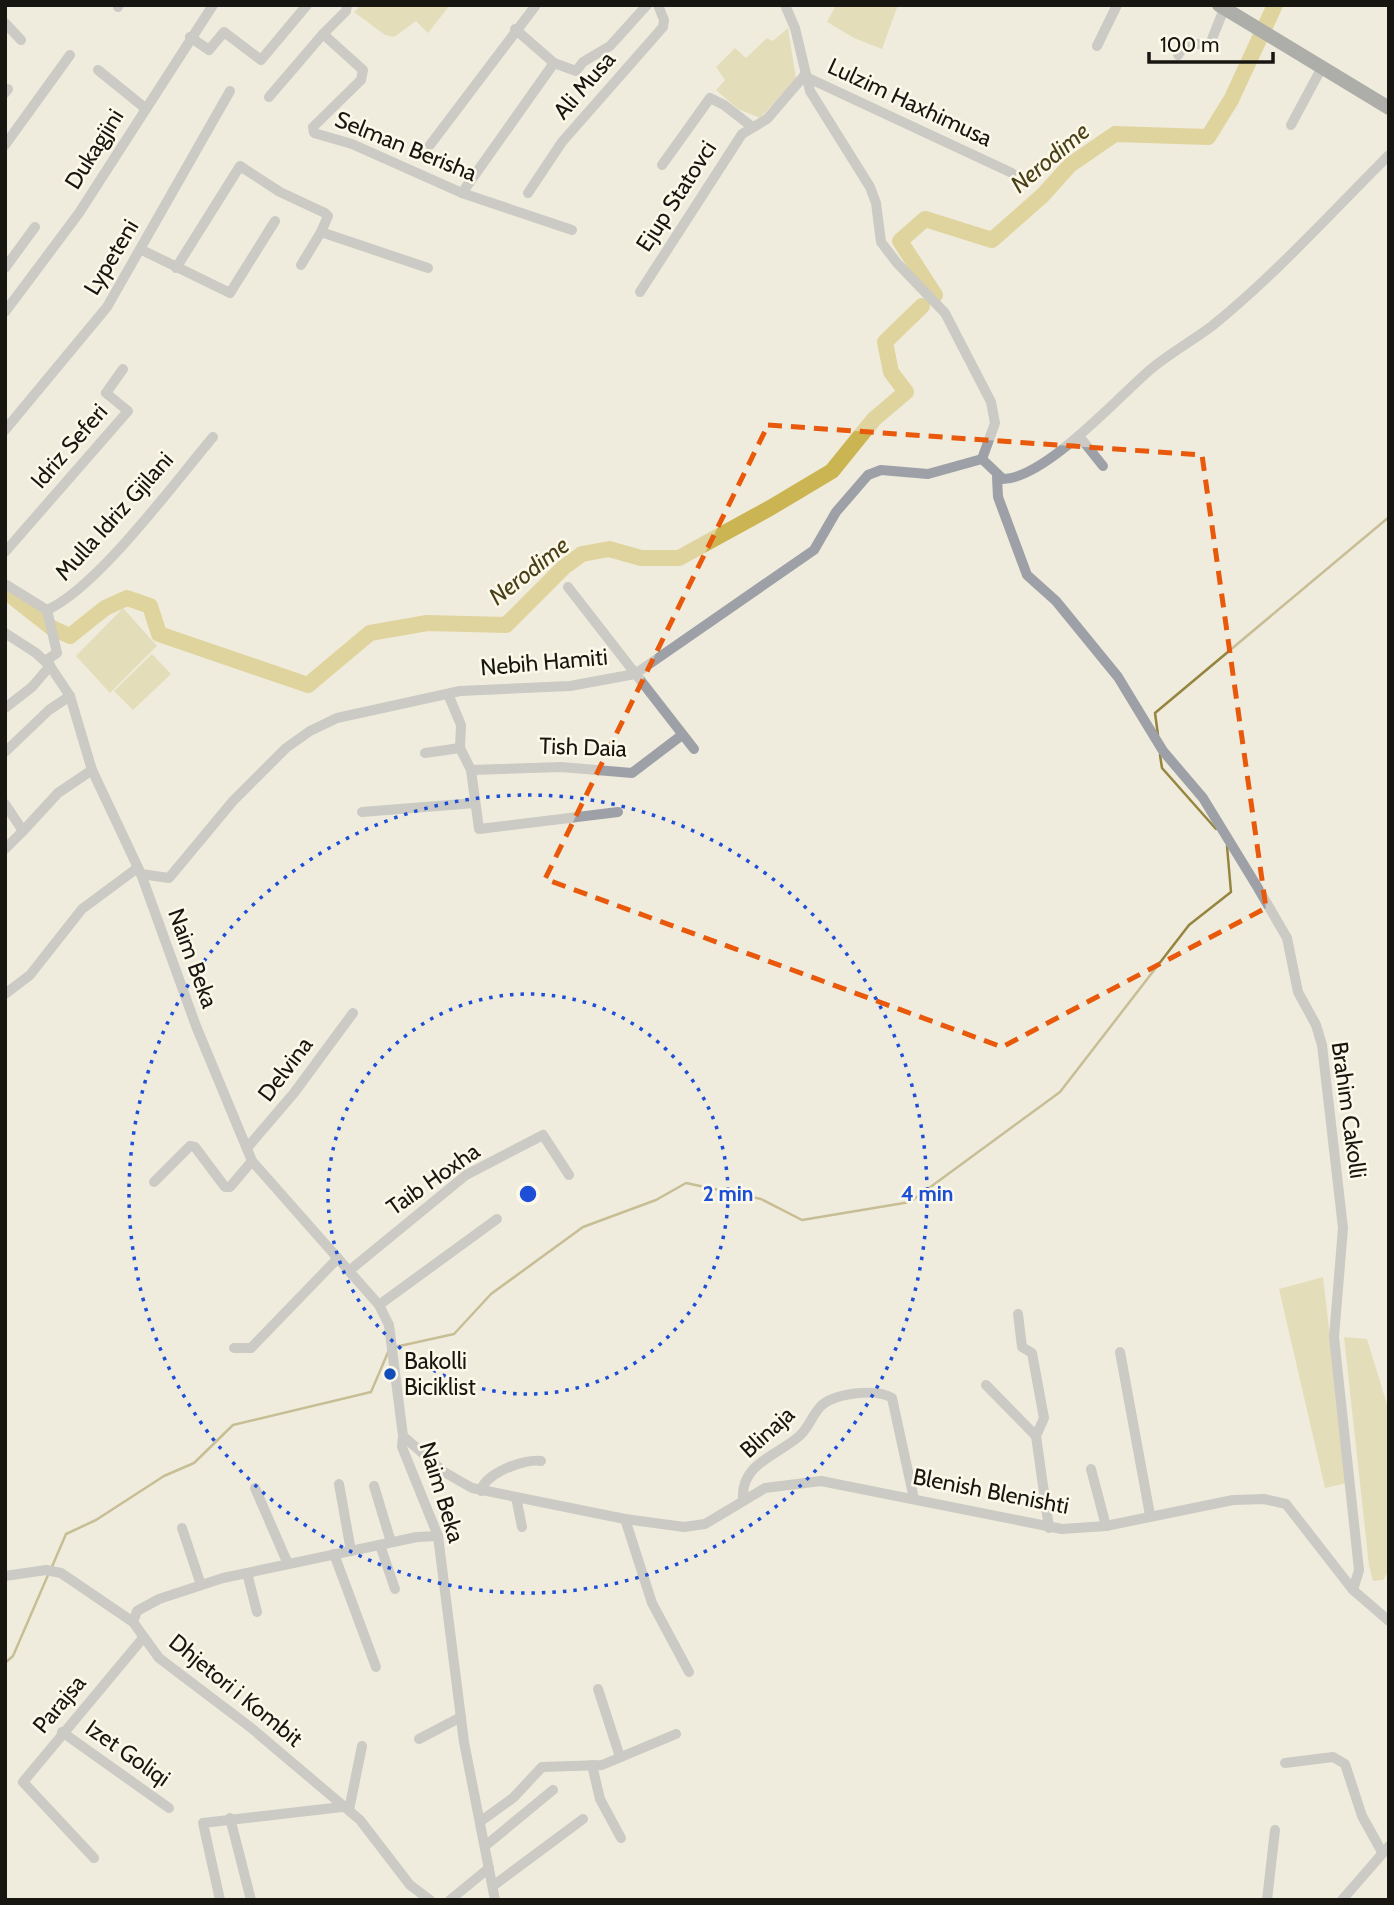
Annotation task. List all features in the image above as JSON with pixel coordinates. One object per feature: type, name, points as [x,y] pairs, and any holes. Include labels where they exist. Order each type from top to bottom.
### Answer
[{"type":"main road","points":[[1222,7],[1269,38],[1389,107]]},
{"type":"street","name":"Dukagjini","points":[[5,312],[79,213],[213,5]]},
{"type":"street","points":[[190,37],[209,50],[224,32],[261,60],[307,5]]},
{"type":"street","points":[[269,97],[346,10],[347,5]]},
{"type":"street","points":[[430,145],[515,29],[536,5]]},
{"type":"street","points":[[515,29],[554,64],[576,71],[583,62],[610,46],[647,5]]},
{"type":"street","name":"Ali Musa","points":[[528,193],[562,142],[663,27],[664,20],[658,5]]},
{"type":"street","points":[[785,5],[795,28],[804,76]]},
{"type":"street","points":[[1097,46],[1117,5]]},
{"type":"street","points":[[1178,55],[1185,44],[1209,44],[1222,7]]},
{"type":"street","points":[[5,23],[21,40]]},
{"type":"street","name":"Selman Berisha","points":[[323,34],[363,70],[360,82],[313,127],[314,133],[352,144],[462,192],[572,230]]},
{"type":"street","points":[[5,145],[70,55]]},
{"type":"street","points":[[462,192],[554,64]]},
{"type":"street","points":[[1291,125],[1321,69]]},
{"type":"street","points":[[98,70],[145,108]]},
{"type":"street","name":"Ejup Statovci","points":[[640,292],[726,156],[751,126],[767,118],[804,76]]},
{"type":"street","name":"Lulzim Haxhimusa","points":[[804,76],[1012,173]]},
{"type":"street","name":"Lulzim Haxhimusa","points":[[804,76],[822,114],[835,127],[870,187],[876,203],[881,242],[897,263],[945,313],[991,402],[995,423],[982,458]]},
{"type":"street","name":"Lypeteni","points":[[5,430],[107,307],[142,250],[230,91]]},
{"type":"street","name":"Ejup Statovci","points":[[662,165],[710,98],[724,105],[751,126]]},
{"type":"street","points":[[982,458],[997,477],[1012,479],[1025,475],[1079,436],[1150,370],[1213,325],[1302,244],[1389,155]]},
{"type":"street","points":[[176,268],[240,166],[280,192],[328,216],[301,265]]},
{"type":"street","points":[[142,250],[230,293],[275,221]]},
{"type":"street","points":[[5,268],[34,227]]},
{"type":"street","points":[[321,232],[428,268]]},
{"type":"street","name":"Idriz Seferi","points":[[5,552],[128,411],[106,393],[123,369]]},
{"type":"street","points":[[1079,436],[1104,466]]},
{"type":"street","name":"Mulla Idriz Gjilani","points":[[5,584],[47,610],[61,604],[119,547],[213,437]]},
{"type":"street","name":"Nebih Hamiti","points":[[139,871],[169,878],[241,793],[286,748],[310,731],[337,718],[448,694],[570,686],[635,674],[814,550],[836,512],[868,475],[881,470],[928,474],[982,458]]},
{"type":"street","name":"Brahim Cakolli","points":[[997,477],[998,496],[1027,575],[1056,601],[1118,677],[1163,751],[1203,798],[1287,938],[1298,992],[1316,1025],[1322,1045],[1343,1228],[1334,1337],[1359,1570],[1353,1590]]},
{"type":"street","points":[[568,587],[694,749]]},
{"type":"street","points":[[5,708],[32,687],[50,666],[48,659],[57,653],[47,610]]},
{"type":"street","name":"Naim Beka","points":[[5,633],[50,666],[70,696],[92,770],[139,871],[196,1026],[253,1161],[379,1305],[389,1325],[403,1436],[402,1447],[438,1536],[461,1717],[495,1900]]},
{"type":"street","points":[[448,694],[461,725],[460,748],[471,769],[476,826],[482,831],[618,812]]},
{"type":"street","points":[[5,752],[49,710],[70,696]]},
{"type":"street","name":"Tish Daia","points":[[471,769],[561,767],[632,773],[682,735]]},
{"type":"street","points":[[425,753],[460,748]]},
{"type":"street","points":[[5,849],[58,793],[92,770]]},
{"type":"street","points":[[362,812],[475,803]]},
{"type":"street","points":[[5,804],[23,831]]},
{"type":"street","points":[[5,994],[30,975],[82,909],[139,871]]},
{"type":"street","name":"Delvina","points":[[247,1147],[294,1093],[353,1013]]},
{"type":"street","name":"Taib Hoxha","points":[[349,1270],[466,1175],[543,1135],[569,1175]]},
{"type":"street","points":[[154,1182],[190,1146],[195,1147],[225,1187],[230,1187],[253,1161]]},
{"type":"street","points":[[379,1305],[497,1219]]},
{"type":"street","points":[[233,1348],[251,1348],[338,1258]]},
{"type":"street","points":[[1018,1314],[1022,1347],[1032,1353],[1044,1418],[1036,1436],[1049,1528]]},
{"type":"street","points":[[1120,1352],[1150,1515]]},
{"type":"street","points":[[986,1385],[1036,1436]]},
{"type":"street","name":"Blinaja","points":[[743,1500],[752,1468],[803,1433],[821,1405],[848,1395],[884,1393],[892,1398],[914,1499]]},
{"type":"street","name":"Blenish Blenishti","points":[[403,1436],[444,1472],[481,1491],[625,1519],[684,1527],[705,1524],[765,1488],[821,1481],[1049,1528],[1106,1526],[1233,1500],[1264,1499],[1286,1504],[1353,1590],[1389,1621]]},
{"type":"street","points":[[481,1491],[488,1479],[527,1460],[541,1461]]},
{"type":"street","points":[[1091,1469],[1106,1526]]},
{"type":"street","points":[[339,1483],[351,1551]]},
{"type":"street","points":[[374,1486],[394,1589]]},
{"type":"street","points":[[255,1488],[288,1564]]},
{"type":"street","points":[[516,1497],[522,1527]]},
{"type":"street","points":[[625,1519],[652,1603],[689,1672]]},
{"type":"street","points":[[182,1528],[201,1585]]},
{"type":"street","points":[[5,1576],[51,1571],[70,1577],[133,1622],[137,1611],[147,1605],[201,1585],[385,1543],[438,1536]]},
{"type":"street","points":[[334,1554],[376,1667]]},
{"type":"street","points":[[247,1573],[257,1612]]},
{"type":"street","name":"Dhjetori i Kombit","points":[[133,1622],[159,1658],[250,1727],[345,1808],[385,1850],[411,1885],[430,1900]]},
{"type":"street","name":"Parajsa","points":[[94,1858],[23,1782],[143,1638]]},
{"type":"street","points":[[598,1689],[620,1757]]},
{"type":"street","points":[[419,1739],[461,1717]]},
{"type":"street","name":"Izet Goliqi","points":[[62,1732],[169,1808]]},
{"type":"street","points":[[481,1821],[513,1798],[542,1767],[592,1765],[620,1757],[676,1734]]},
{"type":"street","points":[[220,1900],[203,1823],[230,1818],[345,1808],[362,1746]]},
{"type":"street","points":[[1285,1763],[1333,1757],[1345,1764],[1362,1816],[1386,1849],[1345,1899]]},
{"type":"street","points":[[592,1765],[600,1799],[621,1838]]},
{"type":"street","points":[[485,1846],[552,1790]]},
{"type":"street","points":[[230,1818],[251,1900]]},
{"type":"street","points":[[493,1886],[583,1819]]},
{"type":"street","points":[[1267,1900],[1275,1830]]},
{"type":"street","points":[[450,1900],[489,1868]]},
{"type":"highlighted area","points":[[768,425],[1202,455],[1266,908],[1002,1047],[545,879]]},
{"type":"shaded area","points":[[361,5],[450,5],[428,33],[416,21],[394,37],[385,35],[354,12]]},
{"type":"shaded area","points":[[836,5],[898,5],[882,49],[854,38],[827,22]]},
{"type":"shaded area","points":[[788,28],[796,79],[760,118],[738,109],[716,90],[725,80],[716,67],[735,48],[746,58],[767,38],[773,41]]},
{"type":"shaded area","points":[[123,608],[157,646],[110,693],[76,656]]},
{"type":"shaded area","points":[[152,654],[171,674],[133,710],[114,691]]},
{"type":"shaded area","points":[[1323,1277],[1347,1483],[1325,1488],[1279,1289]]},
{"type":"shaded area","points":[[1344,1337],[1367,1339],[1389,1411],[1389,1570],[1383,1580],[1373,1581],[1369,1566]]},
{"type":"waterway","name":"Nerodime","points":[[935,295],[900,241],[925,219],[992,240],[1043,195],[1070,165],[1115,134],[1208,137],[1231,100],[1275,5]]},
{"type":"waterway","name":"Nerodime","points":[[5,591],[52,628],[70,636],[105,608],[127,598],[150,606],[159,634],[308,685],[370,633],[427,623],[506,625],[564,567],[582,554],[609,549],[641,558],[679,558],[832,471],[874,419],[906,392],[891,372],[885,342],[922,306]]},
{"type":"waterway","points":[[1158,735],[1155,713],[1389,517]]},
{"type":"waterway","points":[[1160,755],[1162,768],[1216,829]]},
{"type":"waterway","points":[[395,1347],[454,1334],[491,1294],[583,1227],[656,1200],[686,1183],[761,1199],[802,1220],[910,1202],[1060,1092],[1189,925],[1231,892],[1227,846]]},
{"type":"waterway","points":[[51,1569],[66,1534],[96,1520],[164,1476],[194,1463],[233,1425],[371,1392],[389,1350]]},
{"type":"waterway","points":[[5,1663],[13,1656],[48,1575]]},
{"type":"place","name":"Bakolli Biciklist","points":[[390,1374]]}]
